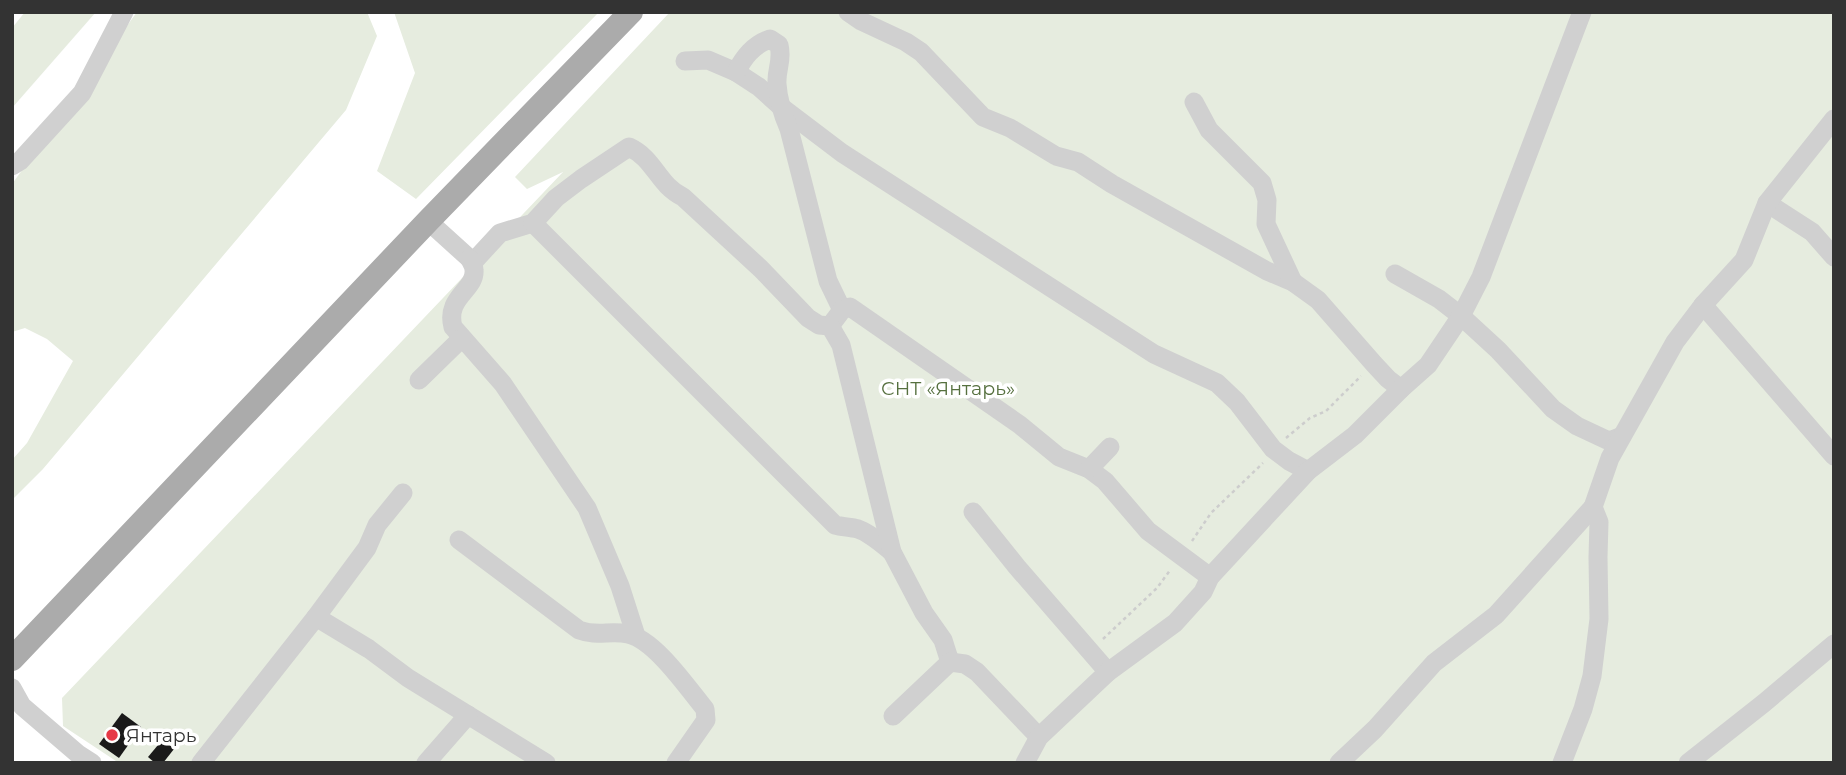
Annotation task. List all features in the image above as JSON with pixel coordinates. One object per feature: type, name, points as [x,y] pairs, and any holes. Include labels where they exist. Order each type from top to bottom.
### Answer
[{"type":"main road","points":[[12,659],[428,221],[631,12]]},
{"type":"street","points":[[12,166],[20,161],[82,93],[124,12]]},
{"type":"street","points":[[848,12],[921,52],[983,117],[1010,128],[1056,156],[1078,162],[1267,271],[1293,282],[1318,300],[1374,364],[1401,389]]},
{"type":"street","points":[[1025,763],[1039,737],[1108,672],[1175,623],[1203,592],[1210,577],[1308,471],[1355,436],[1428,365],[1461,316],[1481,276],[1582,12]]},
{"type":"street","points":[[736,72],[743,58],[759,43],[770,39],[779,45],[782,55],[777,82],[780,106],[789,129],[828,281],[892,552],[924,613],[943,640],[950,662]]},
{"type":"street","points":[[685,61],[708,60],[736,72],[842,153],[1154,354],[1217,383],[1237,402],[1273,449],[1308,471]]},
{"type":"street","points":[[1194,102],[1209,130],[1262,183],[1267,200],[1266,224],[1293,282]]},
{"type":"street","points":[[1339,763],[1375,729],[1434,663],[1496,615],[1592,507],[1610,458],[1675,342],[1703,305],[1744,260],[1767,203],[1834,119]]},
{"type":"street","points":[[470,259],[476,259],[500,233],[533,223],[556,198],[629,147],[641,153],[670,191],[683,197],[761,269],[808,318],[819,326],[850,307],[1020,425],[1059,457],[1089,469],[1105,481],[1148,531],[1210,577]]},
{"type":"street","points":[[1767,203],[1812,232],[1834,257]]},
{"type":"street","points":[[428,221],[470,259],[474,270],[472,280],[453,304],[450,319],[453,327],[503,384],[587,508],[620,586],[636,636]]},
{"type":"street","points":[[533,223],[835,524],[857,529],[873,537],[892,552]]},
{"type":"street","points":[[1395,274],[1439,299],[1461,316],[1498,350],[1553,409],[1577,426],[1609,441],[1622,436]]},
{"type":"street","points":[[1703,305],[1834,456]]},
{"type":"street","points":[[419,380],[461,338]]},
{"type":"street","points":[[1089,469],[1110,447]]},
{"type":"street","points":[[201,763],[316,617],[367,548],[377,526],[403,493]]},
{"type":"street","points":[[1562,763],[1583,709],[1592,676],[1599,619],[1599,522],[1592,507]]},
{"type":"street","points":[[973,512],[1108,672]]},
{"type":"street","points":[[459,540],[579,630],[590,634],[624,633],[636,636],[661,655],[705,709],[706,720],[677,763]]},
{"type":"street","points":[[316,617],[369,649],[408,678],[546,763]]},
{"type":"street","points":[[1688,763],[1834,644]]},
{"type":"street","points":[[893,716],[950,662]]},
{"type":"street","points":[[950,662],[965,664],[977,673],[1039,737]]},
{"type":"street","points":[[12,688],[22,706],[92,763]]},
{"type":"street","points":[[426,763],[468,715]]},
{"type":"path","points":[[1090,653],[1157,588],[1211,513],[1264,463],[1273,449],[1310,418],[1326,411],[1374,364]]},
{"type":"green space","points":[[25,12],[96,12],[12,108],[12,28]]},
{"type":"green space","points":[[137,12],[367,12],[377,36],[346,110],[43,469],[12,500],[12,460],[27,443],[73,361],[47,339],[25,328],[12,332],[12,184]]},
{"type":"green space","points":[[394,12],[599,12],[416,199],[377,171],[415,73]]},
{"type":"green space","name":"СНТ «Янтарь»","points":[[670,12],[1834,12],[1834,763],[119,763],[63,726],[62,698],[563,172],[527,189],[515,177]]},
{"type":"building","points":[[122,713],[141,727],[119,758],[99,744]]},
{"type":"building","points":[[163,739],[174,749],[163,763],[155,763],[148,757]]},
{"type":"place","name":"Янтарь","points":[[112,735]]}]
